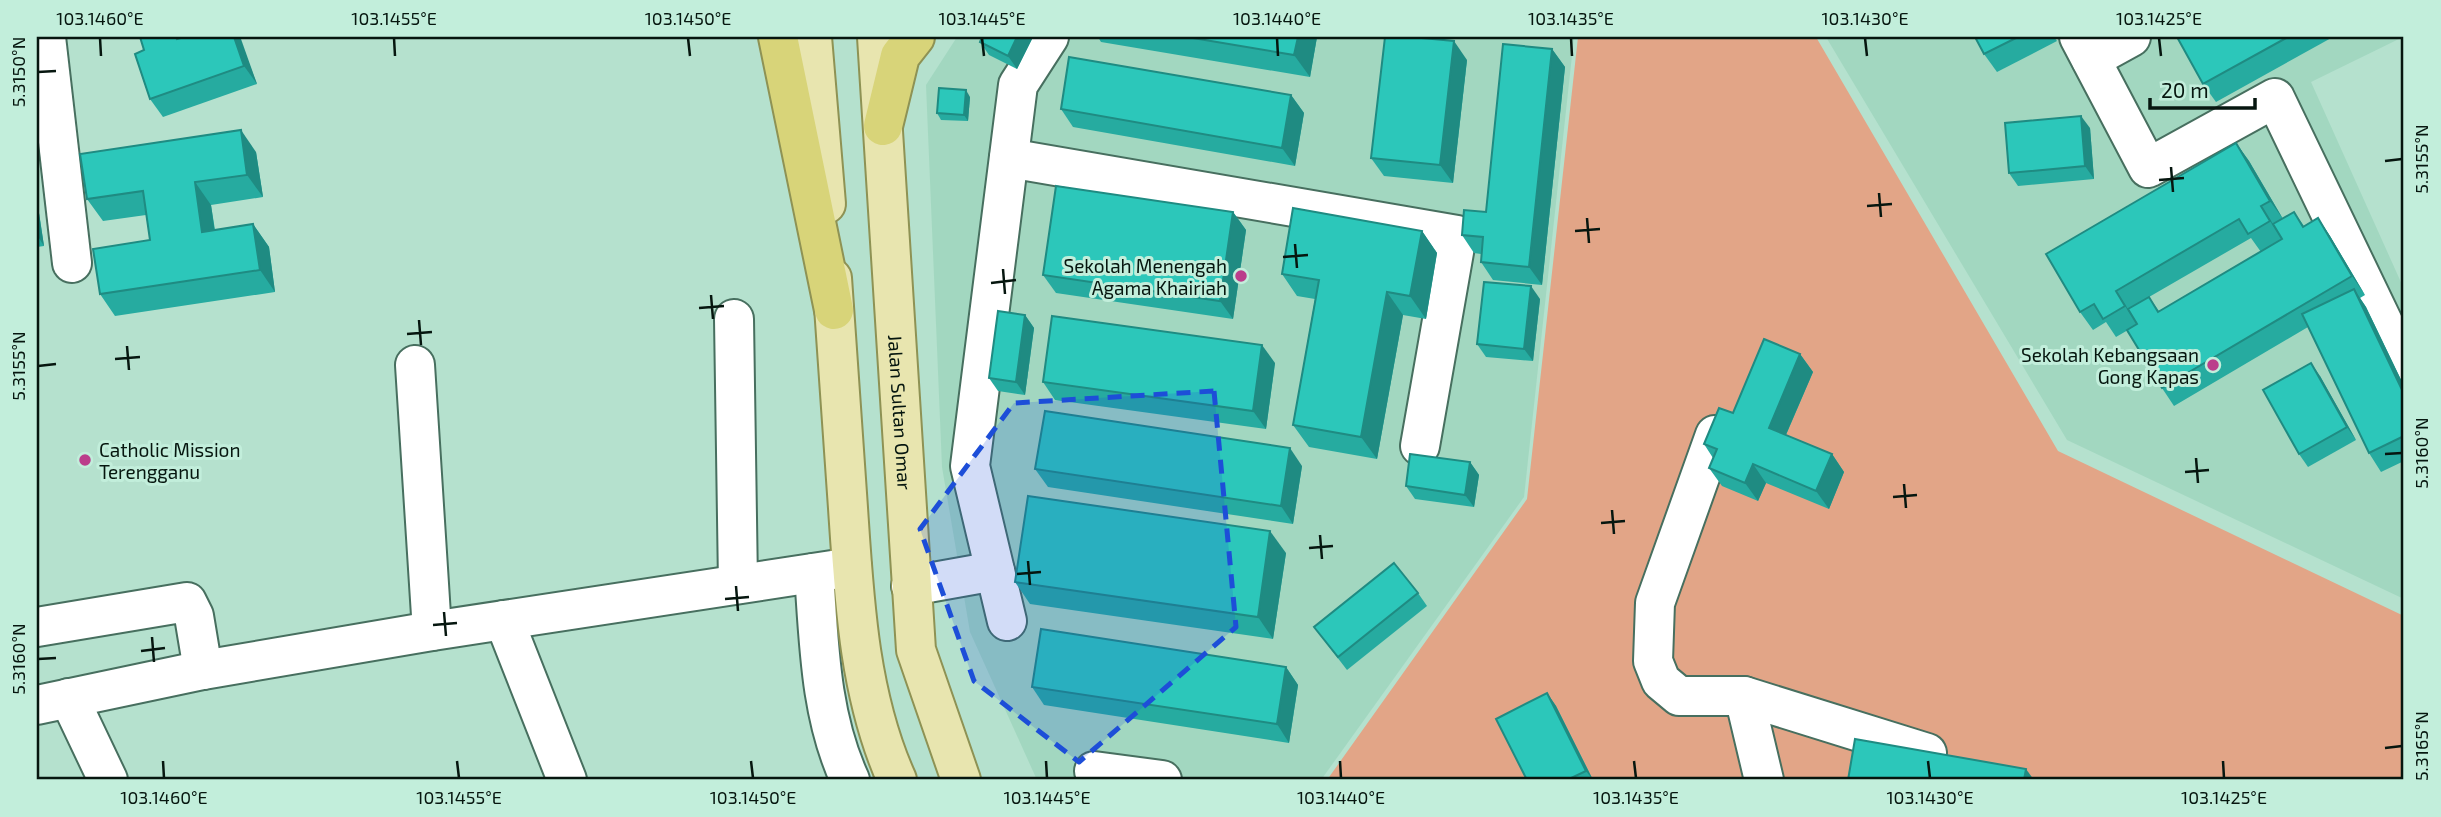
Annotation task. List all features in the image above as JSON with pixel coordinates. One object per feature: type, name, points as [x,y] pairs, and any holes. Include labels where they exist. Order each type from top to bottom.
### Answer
[{"type":"highway","points":[[778,37],[834,310]]},
{"type":"highway","points":[[883,127],[900,56],[915,37]]},
{"type":"main road","points":[[812,37],[852,567],[862,658],[883,750],[897,780]]},
{"type":"main road","name":"Jalan Sultan Omar","points":[[877,37],[916,650],[961,780]]},
{"type":"street","points":[[46,37],[72,263]]},
{"type":"street","points":[[1007,621],[970,466],[1018,85],[1049,37]]},
{"type":"street","points":[[2131,37],[2085,48],[2148,169],[2275,97],[2404,366]]},
{"type":"street","points":[[1009,158],[1457,235],[1420,446]]},
{"type":"street","points":[[734,318],[738,584]]},
{"type":"street","points":[[415,365],[432,631]]},
{"type":"street","points":[[1715,435],[1655,603],[1653,661],[1661,681],[1679,696],[1744,696],[1927,752]]},
{"type":"street","points":[[108,780],[53,702],[203,670],[432,631],[852,567]]},
{"type":"street","points":[[911,586],[995,571]]},
{"type":"street","points":[[814,573],[821,681],[837,752],[850,780]]},
{"type":"street","points":[[37,627],[187,603],[194,616],[203,670]]},
{"type":"street","points":[[504,620],[567,780]]},
{"type":"street","points":[[1744,696],[1764,780]]},
{"type":"street","points":[[1098,780],[1094,771],[1162,780]]},
{"type":"highlighted area","points":[[1214,391],[1236,627],[1079,762],[974,681],[920,529],[1014,403]]},
{"type":"shaded area","name":"Sekolah Menengah Agama Khairiah","points":[[957,37],[1574,37],[1524,497],[1321,780],[1037,780],[970,632],[942,467],[926,85]]},
{"type":"shaded area","points":[[1578,37],[1816,37],[2058,451],[2404,616],[2404,780],[1327,780],[1527,499]]},
{"type":"shaded area","name":"Sekolah Kebangsaan Gong Kapas","points":[[1826,37],[2403,37],[2311,82],[2404,289],[2404,599],[2067,440]]},
{"type":"building","points":[[140,37],[234,37],[244,66],[150,99],[135,54],[144,50]]},
{"type":"building","points":[[982,37],[1017,37],[1008,56],[980,42]]},
{"type":"building","points":[[1187,37],[1298,37],[1294,55]]},
{"type":"building","points":[[1385,37],[1454,41],[1440,165],[1371,158]]},
{"type":"building","points":[[1975,37],[2018,37],[1984,54]]},
{"type":"building","points":[[2177,37],[2288,37],[2203,84]]},
{"type":"building","points":[[1503,44],[1552,49],[1529,267],[1481,262],[1483,237],[1462,235],[1464,210],[1486,212]]},
{"type":"building","points":[[1069,57],[1291,95],[1282,148],[1061,109]]},
{"type":"building","points":[[939,88],[966,90],[964,115],[937,113]]},
{"type":"building","points":[[2081,116],[2085,166],[2009,173],[2005,123]]},
{"type":"building","points":[[241,130],[247,175],[195,182],[202,232],[253,224],[260,270],[100,294],[93,249],[150,240],[143,191],[87,199],[80,154]]},
{"type":"building","points":[[2236,143],[2270,201],[2261,206],[2270,221],[2248,234],[2239,219],[2116,291],[2125,306],[2103,319],[2094,304],[2080,312],[2046,254]]},
{"type":"building","points":[[1056,186],[1233,212],[1220,301],[1043,275]]},
{"type":"building","points":[[1293,208],[1422,231],[1410,296],[1387,292],[1361,437],[1293,425],[1319,280],[1282,274]]},
{"type":"building","points":[[2294,212],[2303,227],[2318,218],[2352,276],[2162,388],[2127,330],[2137,324],[2128,309],[2149,297],[2158,312],[2282,239],[2273,224]]},
{"type":"building","points":[[1484,282],[1531,286],[1524,349],[1477,344]]},
{"type":"building","points":[[2354,289],[2404,394],[2404,436],[2369,453],[2302,314]]},
{"type":"building","points":[[998,311],[1025,315],[1016,382],[989,378]]},
{"type":"building","points":[[1052,316],[1262,345],[1253,411],[1043,382]]},
{"type":"building","points":[[1764,339],[1800,354],[1769,428],[1832,454],[1816,491],[1753,464],[1745,483],[1709,468],[1717,449],[1704,444],[1719,408],[1733,413]]},
{"type":"building","points":[[2311,363],[2347,427],[2299,454],[2263,390]]},
{"type":"building","points":[[1045,411],[1290,448],[1281,506],[1035,469]]},
{"type":"building","points":[[1410,454],[1470,462],[1465,495],[1406,486]]},
{"type":"building","points":[[1028,496],[1270,531],[1258,617],[1015,582]]},
{"type":"building","points":[[1394,563],[1418,593],[1338,657],[1314,627]]},
{"type":"building","points":[[1041,629],[1286,667],[1277,724],[1032,687]]},
{"type":"building","points":[[1547,693],[1586,771],[1567,780],[1527,780],[1496,719]]},
{"type":"building","points":[[1855,739],[2026,769],[2024,780],[1848,780]]},
{"type":"place","name":"Sekolah Menengah Agama Khairiah","points":[[1241,276]]},
{"type":"place","name":"Sekolah Kebangsaan Gong Kapas","points":[[2213,365]]},
{"type":"place","name":"Catholic Mission Terengganu","points":[[85,460]]}]
